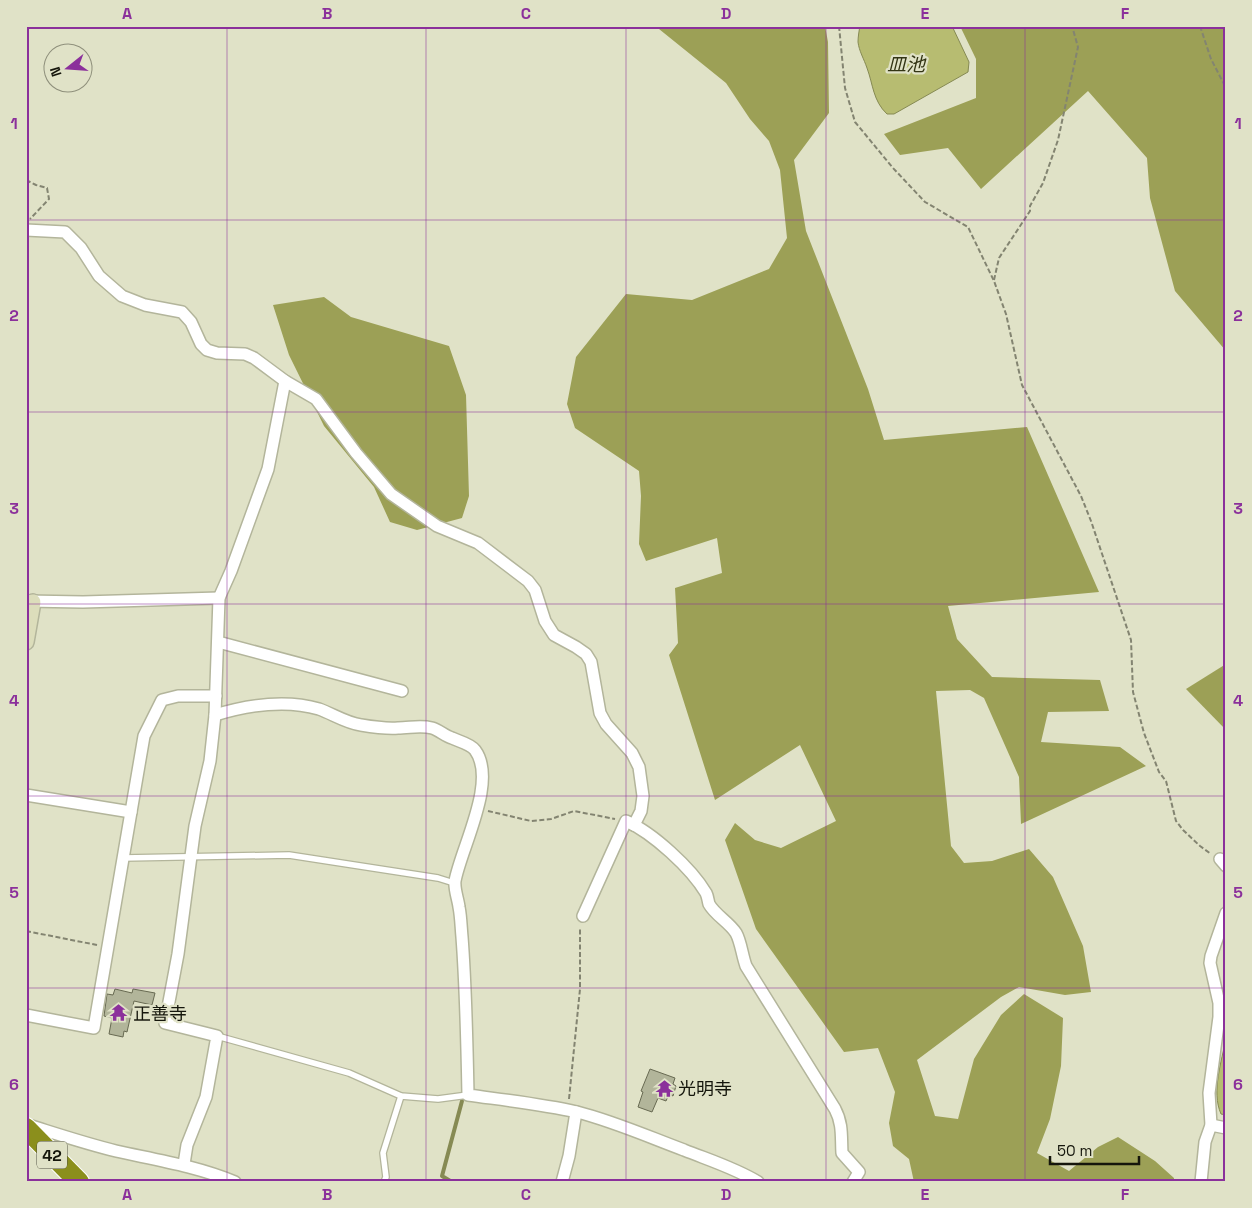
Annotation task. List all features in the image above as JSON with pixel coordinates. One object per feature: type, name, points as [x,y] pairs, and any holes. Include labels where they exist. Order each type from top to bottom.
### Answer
[{"type":"highway","name":"42","points":[[26,1126],[79,1182]]},
{"type":"street","points":[[26,230],[65,232],[81,248],[99,276],[122,296],[145,305],[182,312],[191,322],[201,344],[207,350],[216,353],[245,354],[254,358],[285,381],[316,398],[362,460],[391,494],[437,526],[478,543],[528,581],[535,590],[545,621],[554,635],[586,654],[591,662],[600,713],[606,724],[632,754],[639,767],[643,796],[641,811],[630,823],[583,916]]},
{"type":"street","points":[[184,1164],[192,1130],[199,1118],[206,1098],[218,1036],[165,1023],[178,954],[195,826],[210,761],[215,715],[220,598],[268,468],[285,381]]},
{"type":"street","points":[[26,642],[30,602],[220,598]]},
{"type":"street","points":[[218,642],[402,690]]},
{"type":"street","points":[[26,1015],[94,1028],[144,736],[162,700],[178,696],[216,696]]},
{"type":"street","points":[[215,715],[237,708],[284,704],[306,705],[360,725],[434,728],[452,739],[465,742],[475,750],[480,761],[482,778],[478,808],[454,883],[460,909],[468,1095],[573,1112],[676,1147],[741,1172],[758,1182]]},
{"type":"street","points":[[26,795],[131,812]]},
{"type":"street","points":[[630,823],[672,854],[690,872],[707,896],[710,904],[736,934],[746,966],[840,1118],[842,1153],[859,1172],[853,1182]]},
{"type":"street","points":[[1201,1182],[1204,1142],[1211,1125],[1209,1093],[1219,1003],[1210,963],[1226,913]]},
{"type":"street","points":[[562,1182],[570,1156],[573,1112]]},
{"type":"street","points":[[1211,1125],[1226,1128]]},
{"type":"street","points":[[26,1126],[115,1150],[184,1164],[235,1182]]},
{"type":"lane","points":[[123,858],[289,855],[438,878],[454,883]]},
{"type":"lane","points":[[218,1036],[349,1073],[401,1096],[438,1098],[468,1095]]},
{"type":"lane","points":[[384,1182],[386,1177],[384,1153],[401,1096]]},
{"type":"path","points":[[839,26],[845,88],[855,122],[925,202],[968,227],[994,281],[1006,314],[1022,385],[1081,496],[1132,640],[1133,692],[1144,733],[1159,772],[1166,781],[1176,821],[1200,846],[1224,862]]},
{"type":"path","points":[[994,281],[999,258],[1030,211],[1030,206],[1043,183],[1058,140],[1078,47],[1072,26]]},
{"type":"path","points":[[1200,26],[1211,59],[1226,88]]},
{"type":"path","points":[[26,180],[47,188],[49,199],[26,222]]},
{"type":"path","points":[[478,808],[494,814],[531,821],[551,818],[574,811],[630,823]]},
{"type":"path","points":[[573,1112],[568,1104],[580,990],[580,932],[583,916]]},
{"type":"path","points":[[26,931],[108,947]]},
{"type":"shaded area","points":[[652,26],[825,26],[828,42],[829,113],[794,160],[806,231],[868,389],[884,440],[1027,427],[1099,592],[948,606],[957,639],[992,677],[1100,680],[1109,711],[1048,712],[1041,742],[1120,747],[1146,766],[1021,824],[1019,777],[984,698],[970,690],[936,691],[951,846],[964,863],[992,861],[1029,849],[1053,877],[1083,946],[1091,992],[1065,995],[1019,987],[1001,997],[917,1060],[935,1116],[958,1119],[974,1059],[1001,1015],[1024,994],[1063,1018],[1061,1066],[1050,1119],[1037,1153],[1069,1171],[1098,1147],[1118,1137],[1155,1161],[1174,1178],[1174,1182],[914,1182],[909,1159],[893,1146],[889,1123],[895,1092],[878,1048],[844,1052],[756,929],[725,840],[735,823],[755,840],[781,848],[836,821],[800,745],[715,800],[669,655],[678,643],[675,588],[722,573],[717,538],[646,561],[639,544],[641,496],[639,471],[575,428],[567,404],[576,357],[626,294],[692,300],[769,269],[787,238],[780,170],[769,141],[750,119],[726,83],[659,29]]},
{"type":"shaded area","points":[[960,26],[1226,26],[1226,351],[1175,291],[1150,198],[1147,158],[1088,91],[981,189],[948,148],[900,155],[884,134],[976,98],[976,59]]},
{"type":"shaded area","points":[[324,297],[351,317],[449,346],[466,395],[469,496],[462,518],[417,530],[390,522],[374,487],[324,426],[289,355],[273,305]]},
{"type":"shaded area","points":[[1226,664],[1226,730],[1186,689]]},
{"type":"water","name":"皿池","points":[[860,26],[952,26],[969,62],[968,72],[894,114],[887,114],[876,98],[859,49]]},
{"type":"water","points":[[1226,1038],[1226,1115],[1221,1114],[1218,1105],[1217,1086]]},
{"type":"building","points":[[115,989],[132,993],[133,989],[155,993],[152,1005],[134,1001],[127,1032],[124,1031],[123,1037],[109,1034],[112,1018],[104,1016],[107,994],[113,995]]},
{"type":"building","points":[[650,1069],[675,1078],[673,1084],[676,1086],[673,1096],[669,1094],[666,1101],[658,1098],[652,1112],[638,1107],[643,1092],[641,1091]]},
{"type":"waterway","points":[[452,1182],[442,1176],[462,1101]]},
{"type":"place","name":"正善寺","points":[[119,1013]]},
{"type":"place","name":"光明寺","points":[[664,1088]]}]
